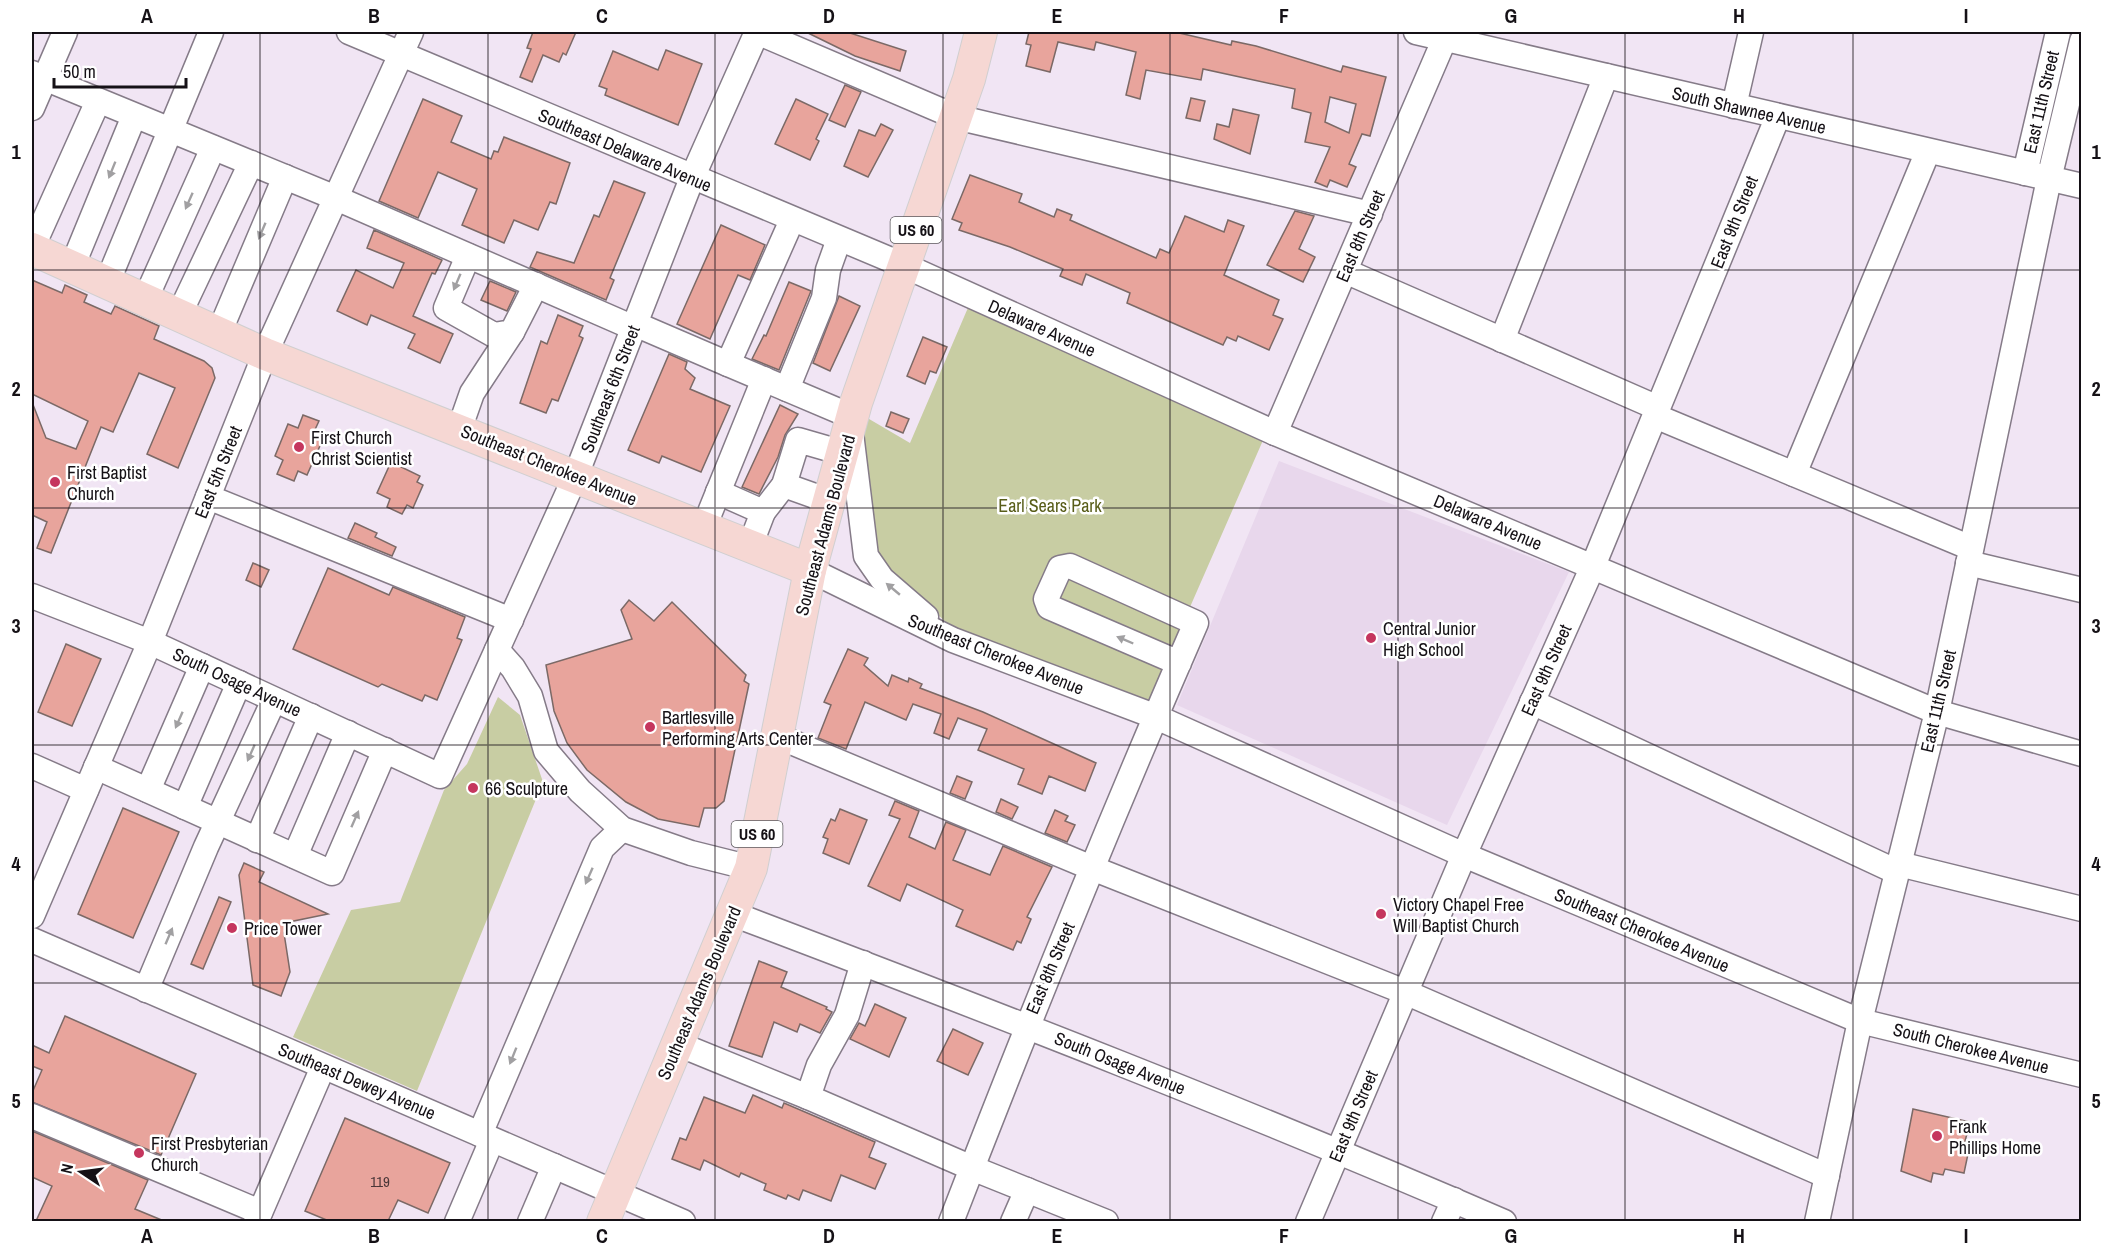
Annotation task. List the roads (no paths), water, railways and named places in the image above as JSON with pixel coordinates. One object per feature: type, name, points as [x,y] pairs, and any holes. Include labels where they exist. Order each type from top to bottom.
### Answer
[{"type":"main road","name":"Southeast Adams Boulevard","points":[[603,1221],[751,868],[810,570],[849,433],[903,265],[969,79],[981,32]]},
{"type":"main road","name":"Southeast Cherokee Avenue","points":[[32,249],[265,354],[576,475],[810,570]]},
{"type":"street","points":[[32,108],[38,76],[64,32]]},
{"type":"street","points":[[107,283],[211,32]]},
{"type":"street","name":"Southeast Delaware Avenue","points":[[348,32],[903,265]]},
{"type":"street","name":"East 5th Street","points":[[32,916],[150,642],[265,354],[411,32]]},
{"type":"street","points":[[757,32],[956,117],[1370,214]]},
{"type":"street","name":"Southeast 6th Street","points":[[440,776],[576,475],[692,178],[757,32]]},
{"type":"street","name":"South Shawnee Avenue","points":[[1416,32],[2082,186]]},
{"type":"street","points":[[1734,106],[1751,32]]},
{"type":"street","name":"East 11th Street","points":[[2025,173],[2058,32]]},
{"type":"street","name":"East 8th Street","points":[[1275,433],[1445,38]]},
{"type":"street","name":"East 11th Street","points":[[1817,1221],[1860,1021],[1937,712],[2049,179],[2082,41]]},
{"type":"street","points":[[38,76],[336,198],[536,285],[787,389],[849,433],[866,556],[882,579],[953,640]]},
{"type":"street","points":[[1502,340],[1606,76]]},
{"type":"street","points":[[32,249],[98,101]]},
{"type":"street","points":[[72,267],[134,116]]},
{"type":"street","name":"East 9th Street","points":[[1308,1221],[1464,855],[1593,566],[1778,116]]},
{"type":"street","points":[[145,300],[213,148]]},
{"type":"street","points":[[1794,474],[1928,151]]},
{"type":"street","points":[[179,315],[252,163]]},
{"type":"street","points":[[219,333],[285,177]]},
{"type":"street","points":[[728,364],[792,220]]},
{"type":"street","points":[[787,389],[824,298],[828,270],[839,239]]},
{"type":"street","points":[[468,256],[446,308],[494,335],[512,332]]},
{"type":"street","name":"Delaware Avenue","points":[[903,265],[1275,433],[1937,712],[2082,754]]},
{"type":"street","points":[[1345,271],[1502,340],[1970,555],[2082,590]]},
{"type":"street","points":[[459,430],[472,393],[512,332],[536,285]]},
{"type":"street","points":[[704,527],[764,379]]},
{"type":"street","points":[[750,546],[763,512],[784,485],[798,440],[849,433]]},
{"type":"street","points":[[784,485],[830,501]]},
{"type":"street","points":[[718,492],[763,512]]},
{"type":"street","points":[[208,497],[511,620]]},
{"type":"street","name":"East 8th Street","points":[[951,1221],[1026,1026],[1154,716],[1179,663],[1196,623],[1070,566],[1060,568],[1046,599],[1049,607],[1179,663]]},
{"type":"street","name":"Southeast Cherokee Avenue","points":[[810,570],[953,640],[1154,716],[1464,855],[1860,1021]]},
{"type":"street","name":"South Osage Avenue","points":[[32,596],[150,642],[440,776]]},
{"type":"street","points":[[497,650],[513,668],[530,696],[546,751],[580,791],[622,829],[691,853],[751,868]]},
{"type":"street","points":[[148,790],[202,666]]},
{"type":"street","points":[[185,807],[239,683]]},
{"type":"street","points":[[146,990],[206,847],[220,823],[274,699]]},
{"type":"street","points":[[1532,702],[1898,868],[2082,909]]},
{"type":"street","points":[[257,840],[311,716]]},
{"type":"street","points":[[295,856],[348,733]]},
{"type":"street","points":[[777,735],[1092,868],[1405,992],[1827,1176]]},
{"type":"street","points":[[96,766],[332,873],[386,750]]},
{"type":"street","points":[[32,766],[86,790]]},
{"type":"street","points":[[457,1221],[486,1137],[602,848],[622,829]]},
{"type":"street","name":"South Osage Avenue","points":[[733,914],[1026,1026],[1338,1150],[1449,1211],[1504,1221]]},
{"type":"street","name":"Southeast Dewey Avenue","points":[[32,940],[682,1221]]},
{"type":"street","points":[[808,1097],[819,1065],[847,1015],[863,963]]},
{"type":"street","name":"South Cherokee Avenue","points":[[1860,1021],[2082,1075]]},
{"type":"street","points":[[678,1044],[1027,1190],[1059,1213],[1106,1221]]},
{"type":"street","points":[[32,1116],[258,1217],[323,1066]]},
{"type":"street","points":[[530,1221],[554,1166]]},
{"type":"street","points":[[1013,1221],[1027,1190]]},
{"type":"place","name":"First Church Christ Scientist","points":[[299,447]]},
{"type":"place","name":"First Baptist Church","points":[[55,482]]},
{"type":"place","name":"Central Junior High School","points":[[1371,638]]},
{"type":"place","name":"Bartlesville Performing Arts Center","points":[[650,727]]},
{"type":"place","name":"66 Sculpture","points":[[473,788]]},
{"type":"place","name":"Victory Chapel Free Will Baptist Church","points":[[1381,914]]},
{"type":"place","name":"Price Tower","points":[[232,928]]},
{"type":"place","name":"Frank Phillips Home","points":[[1937,1136]]},
{"type":"place","name":"First Presbyterian Church","points":[[139,1153]]},
{"type":"park label","name":"Earl Sears Park","points":[[1050,505]]}]
